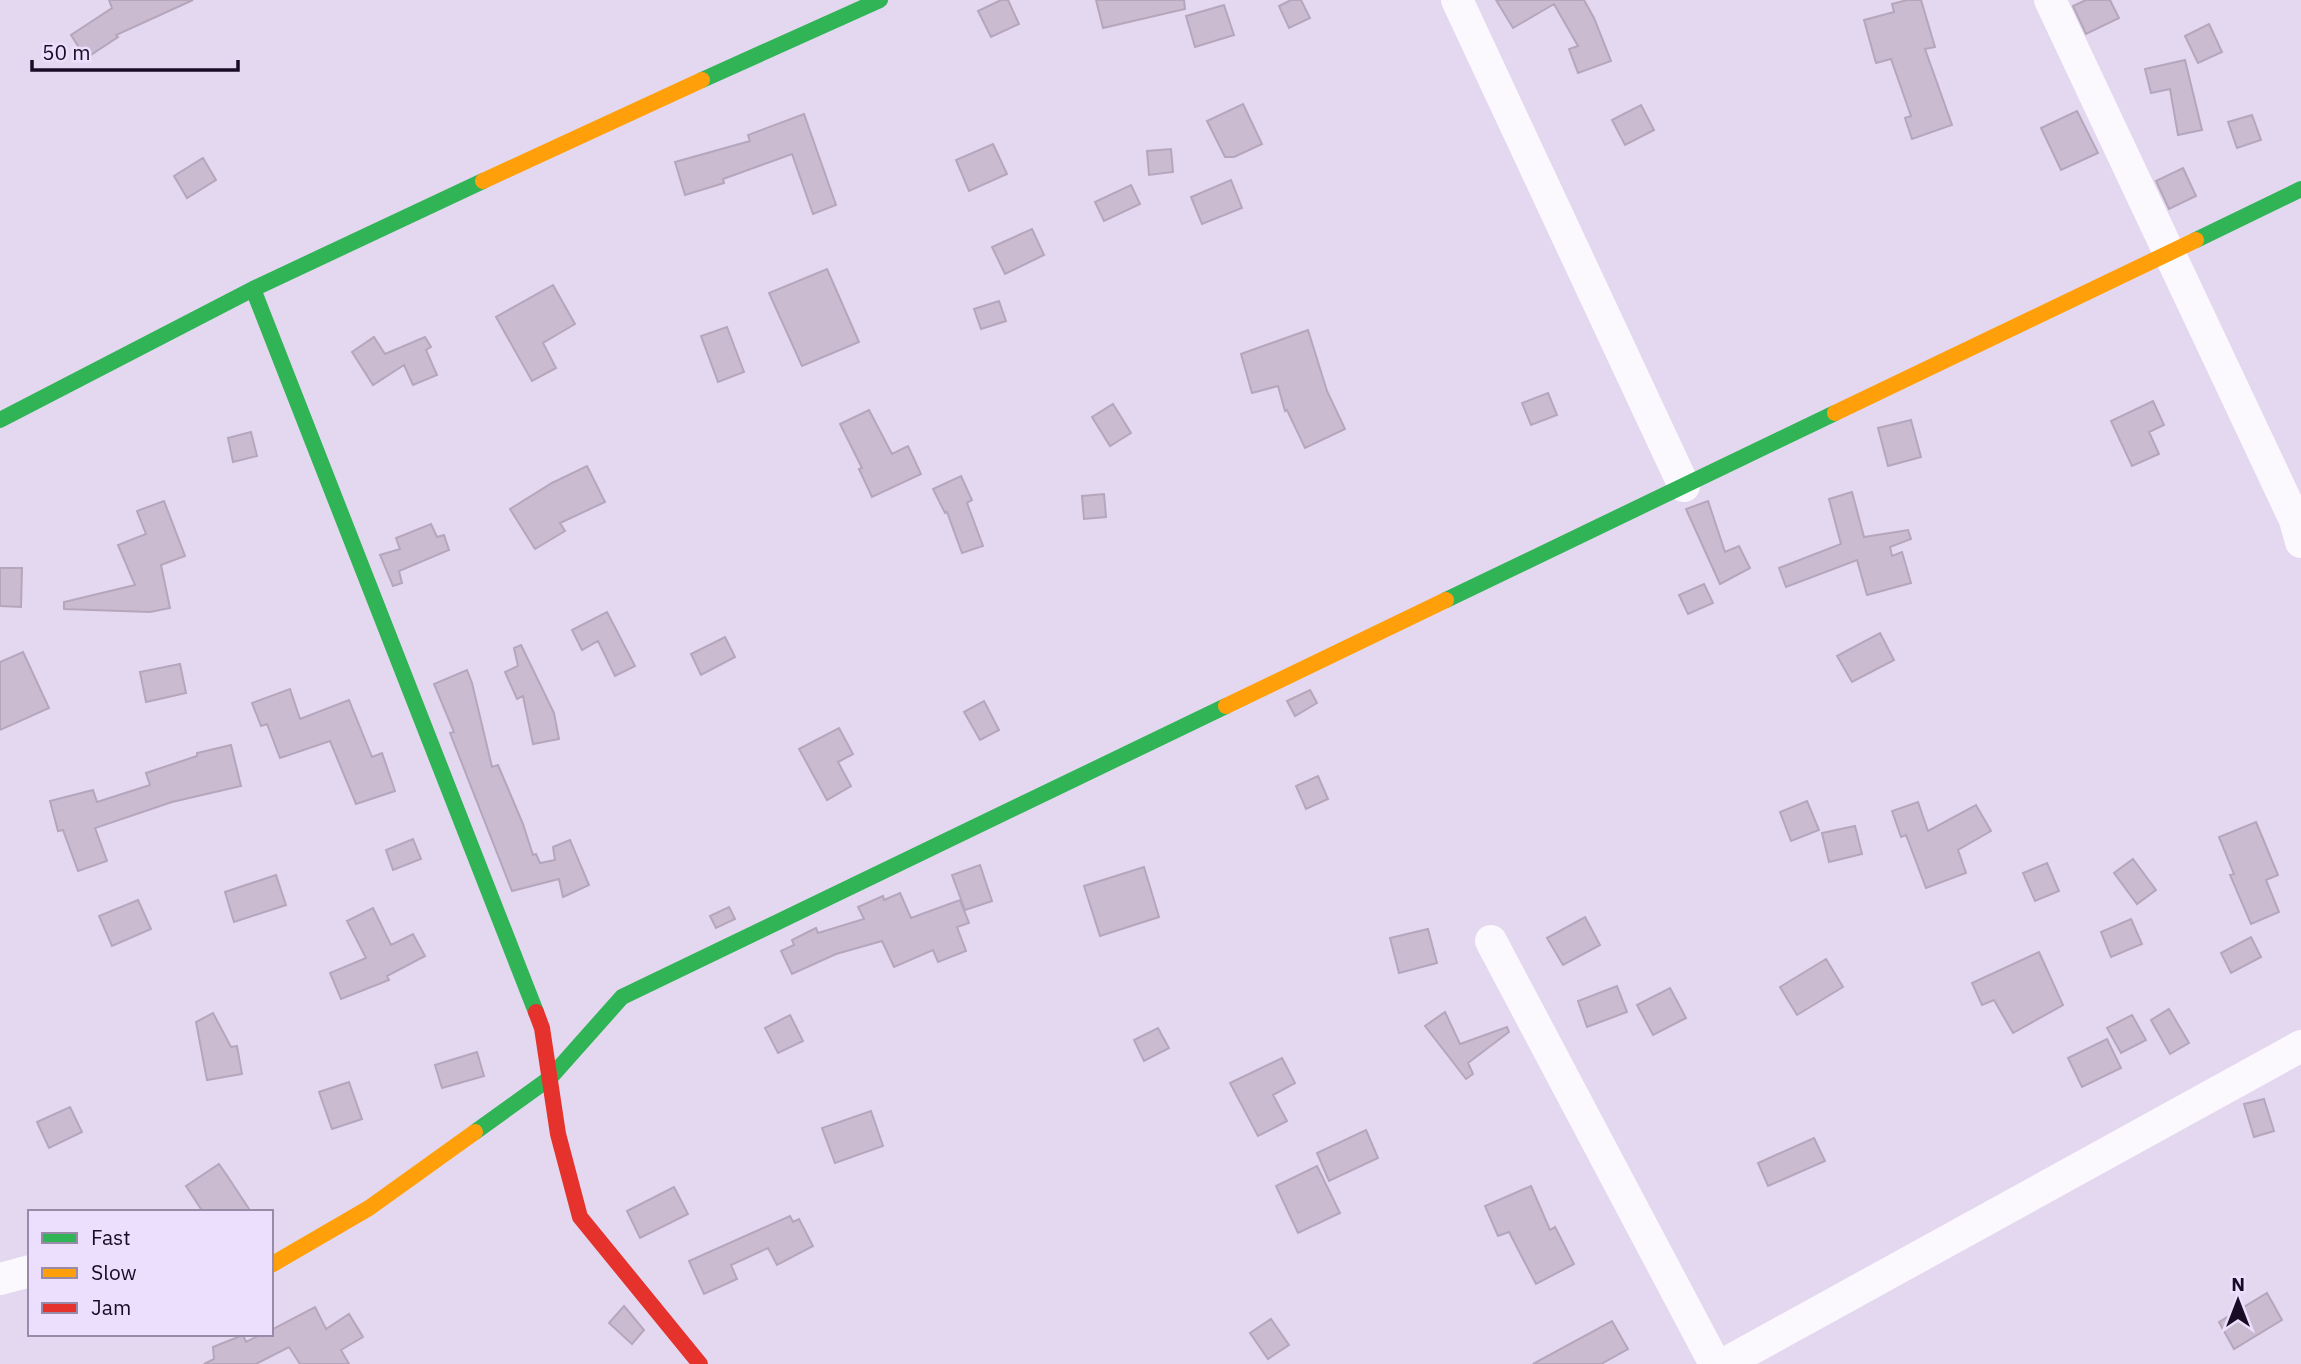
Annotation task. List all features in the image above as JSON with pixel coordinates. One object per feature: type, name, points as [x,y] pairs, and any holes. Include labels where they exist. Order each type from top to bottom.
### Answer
[{"type":"street","points":[[0,420],[253,289],[880,0]]},
{"type":"street","points":[[1457,0],[1684,486]]},
{"type":"street","points":[[2050,0],[2295,520],[2301,542]]},
{"type":"street","points":[[273,1264],[369,1208],[550,1078],[622,997],[2301,189]]},
{"type":"street","points":[[253,289],[542,1028],[558,1134],[580,1217],[699,1364]]},
{"type":"street","points":[[1491,941],[1715,1364]]},
{"type":"street","points":[[1724,1364],[2301,1046]]},
{"type":"street","points":[[0,1279],[28,1272]]},
{"type":"building","points":[[109,0],[193,0],[116,35],[118,37],[86,58],[71,35],[112,8]]},
{"type":"building","points":[[1001,0],[1008,0],[1019,24],[991,37],[978,11]]},
{"type":"building","points":[[1096,0],[1184,0],[1185,9],[1103,28]]},
{"type":"building","points":[[1291,0],[1301,0],[1310,18],[1289,28],[1279,6]]},
{"type":"building","points":[[1496,0],[1584,0],[1611,61],[1578,73],[1569,49],[1578,46],[1554,4],[1513,28]]},
{"type":"building","points":[[1921,0],[1935,47],[1925,49],[1952,125],[1912,139],[1905,118],[1911,116],[1891,59],[1876,63],[1864,20],[1894,12],[1892,4]]},
{"type":"building","points":[[2086,0],[2110,0],[2119,18],[2086,34],[2073,6]]},
{"type":"building","points":[[1224,5],[1234,35],[1195,47],[1186,16]]},
{"type":"building","points":[[2209,24],[2222,52],[2198,63],[2185,36]]},
{"type":"building","points":[[2185,60],[2202,130],[2178,135],[2170,89],[2151,93],[2145,69]]},
{"type":"building","points":[[1243,104],[1262,144],[1234,157],[1225,157],[1207,121]]},
{"type":"building","points":[[1641,105],[1654,130],[1625,145],[1612,120]]},
{"type":"building","points":[[2077,111],[2098,153],[2061,170],[2041,128]]},
{"type":"building","points":[[804,114],[836,205],[813,214],[792,154],[723,179],[724,183],[685,195],[675,162],[750,141],[748,135]]},
{"type":"building","points":[[2252,115],[2261,140],[2237,148],[2228,122]]},
{"type":"building","points":[[993,144],[1007,174],[969,191],[956,160]]},
{"type":"building","points":[[1171,149],[1173,172],[1149,175],[1147,151]]},
{"type":"building","points":[[203,158],[216,180],[187,198],[174,176]]},
{"type":"building","points":[[2183,168],[2196,196],[2169,209],[2156,181]]},
{"type":"building","points":[[1231,180],[1242,208],[1202,224],[1191,197]]},
{"type":"building","points":[[1131,185],[1140,204],[1104,221],[1095,202]]},
{"type":"building","points":[[1032,229],[1044,255],[1005,274],[992,247]]},
{"type":"building","points":[[827,269],[859,342],[802,366],[769,293]]},
{"type":"building","points":[[553,285],[575,324],[543,343],[556,368],[532,381],[496,317]]},
{"type":"building","points":[[999,301],[1006,321],[981,329],[974,309]]},
{"type":"building","points":[[727,327],[744,372],[718,382],[701,336]]},
{"type":"building","points":[[1308,330],[1327,391],[1345,429],[1305,448],[1287,410],[1285,411],[1278,386],[1252,393],[1241,354]]},
{"type":"building","points":[[374,337],[385,354],[425,337],[431,347],[426,350],[437,375],[413,385],[404,365],[373,385],[352,352]]},
{"type":"building","points":[[1548,393],[1557,415],[1531,425],[1522,403]]},
{"type":"building","points":[[2153,401],[2164,425],[2149,432],[2159,454],[2132,466],[2111,421]]},
{"type":"building","points":[[1113,404],[1131,433],[1110,446],[1092,417]]},
{"type":"building","points":[[869,410],[892,454],[908,446],[921,474],[872,497],[859,469],[862,468],[840,424]]},
{"type":"building","points":[[1911,420],[1921,457],[1888,466],[1878,428]]},
{"type":"building","points":[[251,432],[257,456],[233,462],[228,438]]},
{"type":"building","points":[[587,466],[605,502],[560,523],[565,531],[535,549],[510,509],[552,483]]},
{"type":"building","points":[[961,476],[972,500],[967,503],[983,546],[962,553],[947,512],[945,513],[933,489]]},
{"type":"building","points":[[1852,492],[1864,537],[1908,530],[1911,539],[1890,547],[1892,556],[1902,552],[1911,583],[1867,595],[1857,560],[1786,587],[1779,568],[1841,544],[1829,499]]},
{"type":"building","points":[[1104,494],[1106,517],[1084,519],[1082,496]]},
{"type":"building","points":[[164,501],[185,556],[161,565],[170,608],[150,612],[64,609],[64,602],[135,585],[118,545],[146,534],[137,511]]},
{"type":"building","points":[[1708,501],[1725,552],[1739,546],[1750,568],[1720,584],[1686,509]]},
{"type":"building","points":[[431,524],[437,537],[444,535],[449,550],[399,571],[402,583],[393,586],[380,555],[400,549],[396,538]]},
{"type":"building","points":[[0,568],[22,568],[21,607],[0,606]]},
{"type":"building","points":[[1704,584],[1713,603],[1688,614],[1679,595]]},
{"type":"building","points":[[607,612],[635,666],[615,676],[598,641],[582,650],[572,630]]},
{"type":"building","points":[[1880,633],[1894,660],[1852,682],[1837,656]]},
{"type":"building","points":[[725,637],[735,657],[701,675],[691,654]]},
{"type":"building","points":[[521,645],[554,713],[559,739],[533,744],[523,696],[517,699],[505,672],[518,666],[514,648]]},
{"type":"building","points":[[23,652],[49,708],[0,730],[0,662]]},
{"type":"building","points":[[180,664],[186,693],[146,702],[140,672]]},
{"type":"building","points":[[467,670],[492,767],[498,765],[533,855],[536,854],[540,863],[555,860],[553,847],[570,840],[589,885],[563,897],[559,879],[512,891],[450,733],[454,732],[434,684]]},
{"type":"building","points":[[290,689],[300,719],[349,700],[372,757],[382,753],[395,791],[356,804],[330,741],[280,758],[267,724],[261,726],[252,703]]},
{"type":"building","points":[[1310,690],[1317,703],[1295,716],[1287,701]]},
{"type":"building","points":[[984,701],[999,730],[980,740],[964,712]]},
{"type":"building","points":[[839,728],[853,754],[838,762],[851,786],[827,800],[799,749]]},
{"type":"building","points":[[231,745],[241,786],[172,802],[95,828],[107,861],[78,871],[63,830],[58,831],[50,801],[93,790],[97,802],[150,785],[146,773],[197,756],[197,753]]},
{"type":"building","points":[[1318,776],[1328,799],[1306,809],[1296,786]]},
{"type":"building","points":[[1807,801],[1819,830],[1791,841],[1780,812]]},
{"type":"building","points":[[1918,802],[1928,831],[1976,805],[1991,831],[1958,850],[1966,873],[1926,888],[1906,835],[1901,837],[1892,811]]},
{"type":"building","points":[[2256,822],[2278,875],[2266,880],[2279,912],[2251,924],[2230,875],[2234,874],[2219,837]]},
{"type":"building","points":[[1855,826],[1862,854],[1829,862],[1822,833]]},
{"type":"building","points":[[413,839],[421,859],[393,870],[386,850]]},
{"type":"building","points":[[2133,859],[2156,890],[2137,904],[2114,873]]},
{"type":"building","points":[[2047,863],[2059,891],[2035,901],[2023,873]]},
{"type":"building","points":[[980,865],[992,901],[965,910],[952,875]]},
{"type":"building","points":[[1144,867],[1159,917],[1100,936],[1084,886]]},
{"type":"building","points":[[276,875],[286,905],[234,922],[225,892]]},
{"type":"building","points":[[900,893],[911,918],[960,900],[969,923],[957,927],[966,951],[938,962],[933,950],[894,967],[882,941],[836,954],[792,974],[781,951],[794,945],[792,940],[816,928],[818,933],[864,919],[858,907],[883,896],[884,900]]},
{"type":"building","points":[[138,900],[151,929],[112,946],[99,916]]},
{"type":"building","points":[[729,907],[735,919],[716,928],[710,916]]},
{"type":"building","points":[[373,908],[391,945],[413,934],[425,956],[387,976],[389,980],[341,999],[330,973],[366,958],[347,921]]},
{"type":"building","points":[[1585,917],[1600,945],[1563,965],[1547,938]]},
{"type":"building","points":[[2131,919],[2142,944],[2111,957],[2101,932]]},
{"type":"building","points":[[1428,929],[1437,963],[1399,973],[1390,938]]},
{"type":"building","points":[[2251,937],[2261,957],[2231,973],[2221,953]]},
{"type":"building","points":[[2039,952],[2063,1005],[2013,1033],[1994,1000],[1982,1005],[1972,983]]},
{"type":"building","points":[[1826,959],[1843,987],[1797,1015],[1780,987]]},
{"type":"building","points":[[1617,986],[1627,1012],[1587,1027],[1578,1001]]},
{"type":"building","points":[[1670,988],[1686,1018],[1653,1035],[1637,1005]]},
{"type":"building","points":[[2169,1009],[2189,1043],[2170,1054],[2151,1020]]},
{"type":"building","points":[[1445,1012],[1460,1044],[1507,1027],[1509,1032],[1468,1063],[1473,1074],[1466,1079],[1425,1026]]},
{"type":"building","points":[[213,1013],[231,1047],[237,1046],[242,1074],[207,1080],[196,1022]]},
{"type":"building","points":[[790,1015],[803,1041],[778,1053],[765,1028]]},
{"type":"building","points":[[2132,1015],[2146,1040],[2121,1053],[2107,1028]]},
{"type":"building","points":[[1158,1028],[1169,1048],[1144,1061],[1134,1040]]},
{"type":"building","points":[[2107,1039],[2121,1068],[2082,1087],[2068,1058]]},
{"type":"building","points":[[477,1052],[484,1076],[442,1088],[435,1065]]},
{"type":"building","points":[[1282,1058],[1295,1083],[1273,1095],[1287,1121],[1258,1136],[1230,1083]]},
{"type":"building","points":[[349,1082],[362,1119],[332,1129],[319,1092]]},
{"type":"building","points":[[2264,1099],[2274,1131],[2254,1137],[2244,1104]]},
{"type":"building","points":[[70,1107],[82,1132],[49,1148],[37,1122]]},
{"type":"building","points":[[871,1111],[883,1146],[835,1163],[822,1128]]},
{"type":"building","points":[[1366,1130],[1378,1158],[1329,1181],[1317,1153]]},
{"type":"building","points":[[1814,1138],[1825,1161],[1768,1186],[1758,1163]]},
{"type":"building","points":[[219,1164],[250,1210],[202,1210],[186,1186]]},
{"type":"building","points":[[1317,1166],[1340,1213],[1298,1233],[1276,1186]]},
{"type":"building","points":[[1531,1186],[1550,1230],[1555,1227],[1574,1264],[1536,1284],[1509,1232],[1498,1236],[1485,1206]]},
{"type":"building","points":[[674,1187],[688,1214],[640,1238],[627,1211]]},
{"type":"building","points":[[790,1216],[793,1222],[799,1219],[813,1246],[777,1265],[768,1248],[731,1265],[737,1279],[704,1294],[689,1261]]},
{"type":"building","points":[[2267,1293],[2282,1320],[2234,1349],[2219,1322]]},
{"type":"building","points":[[624,1306],[644,1330],[632,1344],[609,1323]]},
{"type":"building","points":[[315,1307],[326,1329],[349,1314],[363,1337],[341,1350],[349,1364],[300,1364],[289,1347],[256,1364],[204,1364],[214,1359],[213,1347],[240,1336],[243,1336],[246,1342],[258,1336],[273,1336],[273,1329]]},
{"type":"building","points":[[1271,1319],[1289,1345],[1268,1359],[1250,1333]]},
{"type":"building","points":[[1612,1321],[1628,1349],[1601,1364],[1533,1364]]},
{"type":"traffic: fast","points":[[702,80],[880,0]]},
{"type":"traffic: fast","points":[[0,420],[253,289],[483,181]]},
{"type":"traffic: fast","points":[[2196,240],[2301,189]]},
{"type":"traffic: fast","points":[[253,289],[536,1012]]},
{"type":"traffic: fast","points":[[1446,600],[1835,413]]},
{"type":"traffic: fast","points":[[475,1132],[550,1078],[622,997],[1226,706]]},
{"type":"traffic: slow","points":[[483,181],[702,80]]},
{"type":"traffic: slow","points":[[1835,413],[2196,240]]},
{"type":"traffic: slow","points":[[1226,706],[1446,600]]},
{"type":"traffic: slow","points":[[273,1264],[369,1208],[475,1132]]},
{"type":"traffic: jam","points":[[536,1012],[542,1028],[558,1134],[580,1217],[700,1364]]}]
